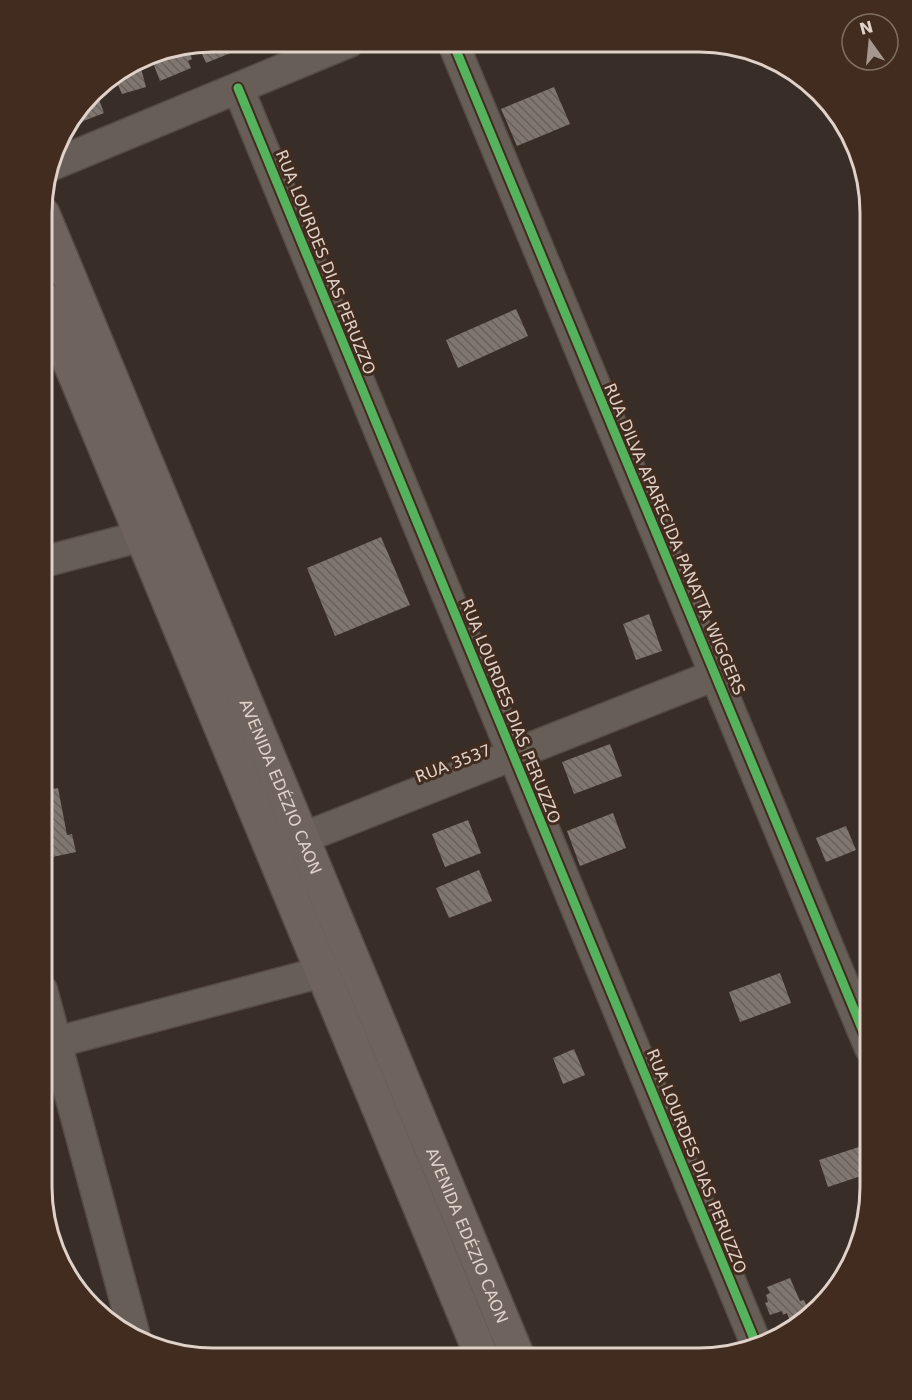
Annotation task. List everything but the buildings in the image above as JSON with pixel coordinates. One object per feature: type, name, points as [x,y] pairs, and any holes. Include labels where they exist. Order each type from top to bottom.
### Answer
[{"type":"main road","name":"AVENIDA EDÉZIO CAON","points":[[53,238],[514,1348]]},
{"type":"main road","name":"AVENIDA EDÉZIO CAON","points":[[53,321],[478,1348]]},
{"type":"street","points":[[61,161],[322,53]]},
{"type":"street","name":"RUA DILVA APARECIDA PANATTA WIGGERS","points":[[457,53],[859,1022]]},
{"type":"street","name":"RUA LOURDES DIAS PERUZZO","points":[[238,88],[753,1337]]},
{"type":"street","points":[[53,559],[142,536]]},
{"type":"street","name":"RUA 3537","points":[[272,850],[715,675]]},
{"type":"street","points":[[53,1043],[322,972]]},
{"type":"street","points":[[53,1058],[132,1325]]},
{"type":"cycle path","points":[[457,53],[859,1022]]},
{"type":"cycle path","points":[[238,88],[753,1337]]}]
